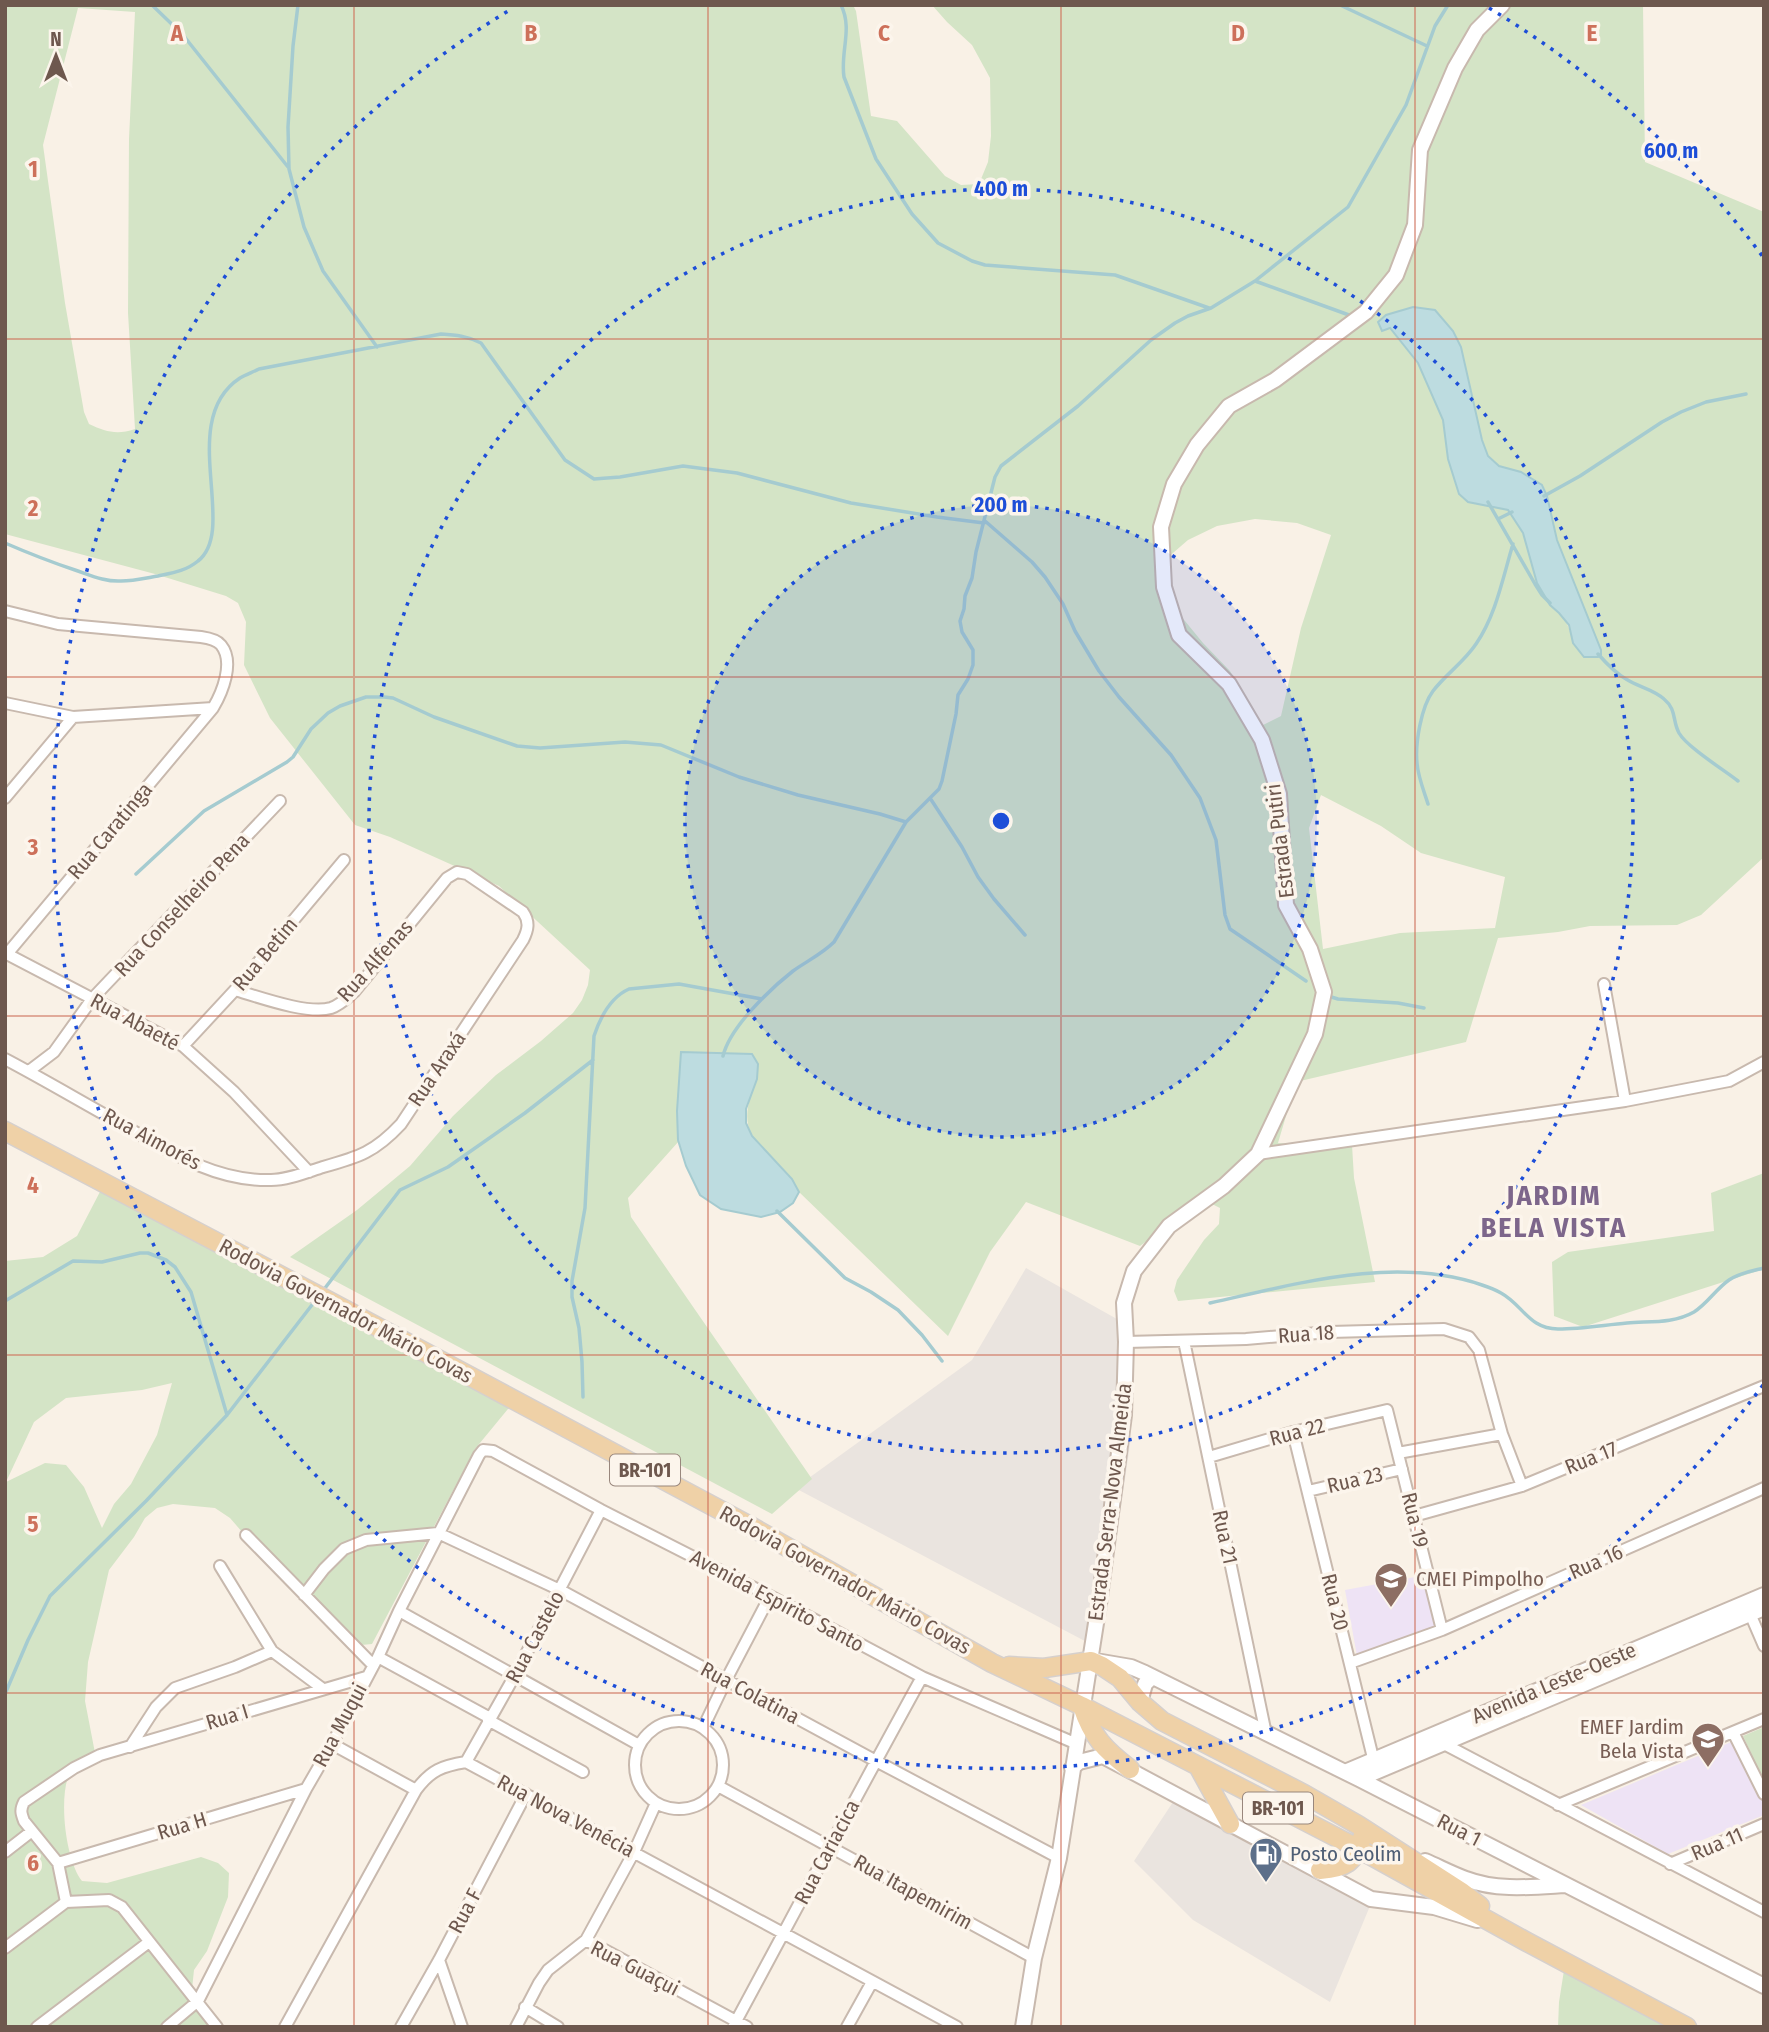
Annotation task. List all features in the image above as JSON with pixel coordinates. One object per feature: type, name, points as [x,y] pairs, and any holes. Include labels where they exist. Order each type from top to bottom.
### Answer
[{"type":"main road","name":"Rodovia Governador Mário Covas","points":[[5,1130],[750,1526],[992,1663],[1082,1706],[1359,1849],[1686,2027]]},
{"type":"main road","points":[[992,1663],[1044,1668],[1091,1661],[1110,1670],[1162,1721],[1358,1825],[1462,1892],[1527,1942]]},
{"type":"main road","points":[[1082,1706],[1087,1722],[1104,1749],[1130,1769]]},
{"type":"main road","points":[[1198,1766],[1230,1824]]},
{"type":"main road","points":[[1320,1870],[1336,1869],[1350,1863],[1359,1849],[1362,1837],[1358,1825]]},
{"type":"street","name":"Estrada Putiri","points":[[1126,1342],[1124,1303],[1134,1271],[1169,1226],[1224,1186],[1258,1154],[1315,1034],[1324,992],[1310,949],[1286,905],[1279,794],[1262,740],[1229,684],[1180,635],[1164,587],[1161,527],[1174,484],[1197,445],[1229,406],[1275,380],[1366,312],[1396,275],[1415,225],[1420,150],[1455,68],[1477,30],[1502,5]]},
{"type":"street","name":"Rua Caratinga","points":[[5,611],[58,624],[201,636],[221,645],[227,674],[221,695],[212,708],[6,954]]},
{"type":"street","points":[[5,703],[73,717],[212,708]]},
{"type":"street","points":[[5,798],[73,717]]},
{"type":"street","name":"Rua Conselheiro Pena","points":[[29,1071],[54,1052],[92,999],[280,801]]},
{"type":"street","name":"Rua Betim","points":[[183,1046],[235,990],[344,860]]},
{"type":"street","name":"Rua Alfenas","points":[[235,990],[302,1008],[333,1008],[354,992],[447,878],[457,872],[467,874],[523,912],[528,925]]},
{"type":"street","name":"Rua Araxá","points":[[309,1171],[372,1151],[401,1124],[523,940],[528,925]]},
{"type":"street","name":"Rua Abaeté","points":[[6,954],[183,1046],[234,1092],[309,1171]]},
{"type":"street","points":[[1604,984],[1625,1101]]},
{"type":"street","name":"Rua Aimorés","points":[[5,1059],[188,1162],[244,1177],[272,1180],[309,1171]]},
{"type":"street","points":[[1258,1154],[1625,1101],[1729,1081],[1764,1062]]},
{"type":"street","name":"Rua 18","points":[[1126,1342],[1444,1329],[1469,1337],[1479,1350],[1502,1434]]},
{"type":"street","name":"Rua 21","points":[[1184,1341],[1266,1734]]},
{"type":"street","name":"Estrada Serra-Nova Almeida","points":[[1023,2027],[1034,1958],[1059,1858],[1091,1661],[1124,1415],[1126,1342]]},
{"type":"street","name":"Rua 17","points":[[1414,1516],[1522,1486],[1764,1386]]},
{"type":"street","name":"Rua 22","points":[[1209,1457],[1293,1432],[1387,1410]]},
{"type":"street","name":"Rua 19","points":[[1387,1410],[1443,1630]]},
{"type":"street","name":"Rua 20","points":[[1293,1432],[1375,1766]]},
{"type":"street","points":[[1398,1453],[1502,1434],[1522,1486]]},
{"type":"street","name":"Avenida Espírito Santo","points":[[483,1450],[493,1451],[922,1677],[1077,1744]]},
{"type":"street","name":"Rua Muqui","points":[[198,2001],[306,1789],[376,1661],[478,1454],[483,1450]]},
{"type":"street","name":"Rua 23","points":[[1308,1491],[1402,1469]]},
{"type":"street","name":"Rua 16","points":[[1350,1663],[1443,1630],[1764,1488]]},
{"type":"street","name":"Rua Castelo","points":[[466,1762],[515,1675],[601,1510]]},
{"type":"street","points":[[304,1595],[344,1549],[366,1539],[438,1533]]},
{"type":"street","name":"Rua Colatina","points":[[438,1533],[560,1590],[1059,1858]]},
{"type":"street","points":[[246,1535],[304,1595],[376,1661],[489,1719],[583,1772]]},
{"type":"street","points":[[220,1566],[272,1651],[323,1689]]},
{"type":"street","name":"Avenida Leste-Oeste","points":[[1345,1772],[1375,1766],[1753,1608],[1764,1595]]},
{"type":"street","points":[[703,1728],[770,1596]]},
{"type":"street","points":[[1753,1608],[1764,1646]]},
{"type":"street","points":[[399,1611],[639,1745]]},
{"type":"street","points":[[130,1747],[156,1707],[175,1688],[272,1651]]},
{"type":"street","name":"Rua 1","points":[[1091,1661],[1123,1665],[1152,1677],[1359,1779],[1764,1986]]},
{"type":"street","name":"Rua I","points":[[32,1831],[23,1821],[20,1812],[24,1802],[88,1759],[366,1677]]},
{"type":"street","name":"Rua Cariacica","points":[[739,2025],[829,1845],[922,1677]]},
{"type":"street","points":[[1140,1702],[1145,1684],[1152,1677]]},
{"type":"street","points":[[1558,1805],[1764,1719]]},
{"type":"street","points":[[667,1722],[687,1722],[703,1728],[710,1733],[721,1750],[724,1765],[718,1786],[711,1797],[688,1809],[672,1809],[656,1803],[649,1798],[635,1775],[639,1745],[648,1733],[667,1722]]},
{"type":"street","points":[[1733,1732],[1764,1794]]},
{"type":"street","points":[[1441,1738],[1558,1805],[1764,1912]]},
{"type":"street","points":[[332,1744],[416,1790]]},
{"type":"street","points":[[1077,1744],[1130,1769],[1371,1899],[1434,1907],[1502,1928]]},
{"type":"street","points":[[1072,1768],[1079,1762],[1103,1756]]},
{"type":"street","points":[[285,2027],[416,1790],[431,1773],[466,1762]]},
{"type":"street","name":"Rua Nova Venécia","points":[[466,1762],[957,2027]]},
{"type":"street","name":"Avenida Leste-Oeste","points":[[1359,1779],[1375,1766]]},
{"type":"street","name":"Rua Itapemirim","points":[[718,1786],[1034,1958]]},
{"type":"street","name":"Rua H","points":[[58,1863],[306,1789]]},
{"type":"street","name":"Rua F","points":[[401,2027],[526,1794]]},
{"type":"street","points":[[586,1940],[634,1852],[656,1803]]},
{"type":"street","name":"Rua 11","points":[[1671,1864],[1764,1824]]},
{"type":"street","points":[[5,1852],[32,1831],[58,1863],[66,1902]]},
{"type":"street","points":[[1387,1844],[1479,1883],[1521,1888],[1566,1885]]},
{"type":"street","points":[[5,1948],[66,1902],[109,1900],[122,1907],[217,2027]]},
{"type":"street","name":"Rua Guaçui","points":[[516,2027],[548,1970],[586,1940],[739,2025]]},
{"type":"street","points":[[37,2027],[149,1942]]},
{"type":"street","points":[[439,1960],[461,2027]]},
{"type":"street","points":[[847,2027],[872,1982]]},
{"type":"street","points":[[167,2027],[198,2001]]},
{"type":"street","points":[[525,2007],[556,2026]]},
{"type":"shaded area","points":[[1026,1268],[1124,1323],[1133,1393],[1130,1445],[1100,1649],[795,1488],[972,1360]]},
{"type":"shaded area","name":"CMEI Pimpolho","points":[[1426,1575],[1438,1629],[1357,1656],[1345,1590]]},
{"type":"shaded area","name":"EMEF Jardim Bela Vista","points":[[1736,1740],[1764,1798],[1764,1815],[1668,1854],[1581,1805]]},
{"type":"shaded area","points":[[1173,1802],[1370,1906],[1330,2002],[1193,1920],[1134,1861]]},
{"type":"green space","points":[[5,5],[853,5],[871,116],[897,121],[945,176],[961,185],[979,184],[988,162],[991,136],[990,78],[972,45],[932,5],[1643,5],[1645,162],[1764,212],[1764,857],[1701,915],[1677,925],[1590,926],[1498,938],[1466,1042],[1296,1082],[1278,1143],[1352,1145],[1354,1178],[1375,1282],[1178,1301],[1174,1291],[1177,1280],[1204,1240],[1219,1224],[1220,1208],[1214,1205],[1195,1206],[1140,1246],[1026,1202],[990,1252],[948,1336],[799,1192],[788,1175],[757,1142],[750,1132],[747,1119],[749,1102],[757,1079],[679,1091],[679,1141],[628,1198],[631,1217],[812,1479],[772,1514],[290,1257],[357,1210],[410,1166],[453,1116],[496,1075],[573,1013],[588,985],[590,970],[499,886],[390,837],[355,825],[270,718],[244,665],[246,622],[238,603],[226,596],[155,574],[5,534]],"holes":[[[78,8],[135,12],[129,139],[128,313],[135,429],[129,431],[112,432],[89,424],[84,412],[65,303],[43,145]],[[1390,328],[1461,347],[1488,456],[1499,466],[1521,472],[1543,485],[1556,540],[1601,650],[1573,643],[1566,621],[1550,605],[1514,517],[1509,511],[1498,507],[1448,459],[1443,420],[1418,363]],[[1255,519],[1297,523],[1331,535],[1301,628],[1281,716],[1261,726],[1230,671],[1176,610],[1172,598],[1166,559],[1188,540],[1217,526]],[[1321,795],[1381,826],[1421,853],[1505,877],[1495,928],[1400,933],[1323,949],[1309,828]]]},
{"type":"green space","points":[[1764,1173],[1764,1269],[1583,1327],[1554,1316],[1552,1262],[1568,1252],[1714,1231],[1711,1193]]},
{"type":"green space","points":[[103,1186],[512,1404],[475,1449],[372,1644],[361,1645],[285,1566],[215,1508],[173,1504],[157,1508],[145,1518],[109,1570],[88,1662],[85,1701],[95,1753],[74,1766],[67,1779],[64,1808],[67,1842],[82,1881],[107,1883],[201,1857],[218,1863],[229,1873],[228,1897],[207,1951],[194,1970],[192,1989],[214,2027],[5,2027],[5,1261],[43,1257],[77,1236]],"holes":[[[172,1383],[157,1435],[131,1484],[114,1504],[102,1528],[84,1487],[66,1465],[45,1463],[6,1482],[34,1422],[66,1398],[142,1390]]]},
{"type":"green space","points":[[1764,1727],[1764,1781],[1743,1736]]},
{"type":"green space","points":[[1565,1964],[1682,2027],[1558,2027]]},
{"type":"water","points":[[1413,307],[1435,310],[1453,331],[1461,347],[1488,456],[1499,466],[1521,472],[1542,485],[1557,540],[1601,650],[1598,657],[1584,657],[1573,643],[1569,625],[1550,605],[1537,583],[1523,533],[1508,510],[1468,502],[1459,494],[1448,459],[1443,420],[1418,363],[1390,328],[1382,331],[1378,322],[1386,315]]},
{"type":"water","points":[[681,1052],[752,1054],[758,1064],[757,1079],[746,1109],[746,1123],[752,1136],[792,1179],[799,1192],[793,1203],[780,1212],[761,1217],[721,1209],[700,1195],[686,1166],[678,1140]]},
{"type":"waterway","points":[[152,5],[183,35],[288,167]]},
{"type":"waterway","points":[[298,5],[288,127],[289,169],[304,227],[323,271],[377,347]]},
{"type":"waterway","points":[[841,5],[846,23],[844,77],[876,159],[912,214],[938,243],[985,265],[1115,275],[1209,308]]},
{"type":"waterway","points":[[1340,5],[1427,46]]},
{"type":"waterway","points":[[723,1056],[742,1021],[763,998],[793,971],[834,942],[906,822],[939,789],[958,695],[973,665],[973,650],[962,632],[960,621],[995,477],[1001,466],[1078,406],[1151,340],[1175,323],[1211,308],[1255,281],[1348,207],[1406,105],[1435,26],[1448,5]]},
{"type":"waterway","points":[[1255,281],[1349,315]]},
{"type":"waterway","points":[[5,543],[57,564],[109,580],[140,579],[174,573],[189,567],[198,561],[209,546],[213,525],[209,446],[212,420],[222,397],[240,378],[259,369],[441,334],[461,336],[481,343],[565,460],[594,479],[683,466],[737,473],[851,503],[984,523]]},
{"type":"waterway","points":[[1544,496],[1681,412],[1706,402],[1746,394]]},
{"type":"waterway","points":[[1488,502],[1535,584],[1550,603]]},
{"type":"waterway","points":[[1498,519],[1512,512]]},
{"type":"waterway","points":[[985,521],[1045,577],[1063,604],[1075,631],[1099,671],[1171,755],[1200,798],[1216,840],[1225,915],[1230,929],[1306,981]]},
{"type":"waterway","points":[[1428,804],[1417,755],[1425,706],[1433,691],[1461,662],[1483,633],[1498,596],[1513,544]]},
{"type":"waterway","points":[[1598,654],[1622,677],[1664,699],[1673,711],[1683,739],[1738,781]]},
{"type":"waterway","points":[[136,874],[204,811],[293,757],[311,729],[328,713],[366,697],[393,698],[434,717],[517,746],[540,748],[625,742],[661,745],[739,777],[906,822]]},
{"type":"waterway","points":[[930,798],[978,877],[1025,935]]},
{"type":"waterway","points":[[583,1397],[579,1328],[572,1297],[572,1281],[585,1208],[594,1036],[599,1022],[612,1003],[629,989],[679,984],[762,999]]},
{"type":"waterway","points":[[1328,996],[1424,1008]]},
{"type":"waterway","points":[[322,1292],[400,1190],[448,1167],[525,1113],[593,1060]]},
{"type":"waterway","points":[[777,1211],[845,1278],[898,1310],[942,1361]]},
{"type":"waterway","points":[[5,1301],[73,1261],[102,1262],[140,1253],[166,1260],[175,1267],[191,1292],[227,1415]]},
{"type":"waterway","points":[[1210,1303],[1311,1281],[1415,1272],[1449,1276],[1484,1286],[1509,1298],[1540,1325],[1558,1329],[1575,1328],[1661,1321],[1686,1316],[1699,1309],[1733,1278],[1764,1268]]},
{"type":"waterway","points":[[5,1694],[50,1596],[146,1501],[227,1415],[315,1301]]},
{"type":"place","name":"CMEI Pimpolho","points":[[1391,1609]]},
{"type":"place","name":"EMEF Jardim Bela Vista","points":[[1708,1769]]},
{"type":"place","name":"Posto Ceolim","points":[[1266,1884]]},
{"type":"district","name":"JARDIM BELA VISTA","points":[[1554,1211]]}]
